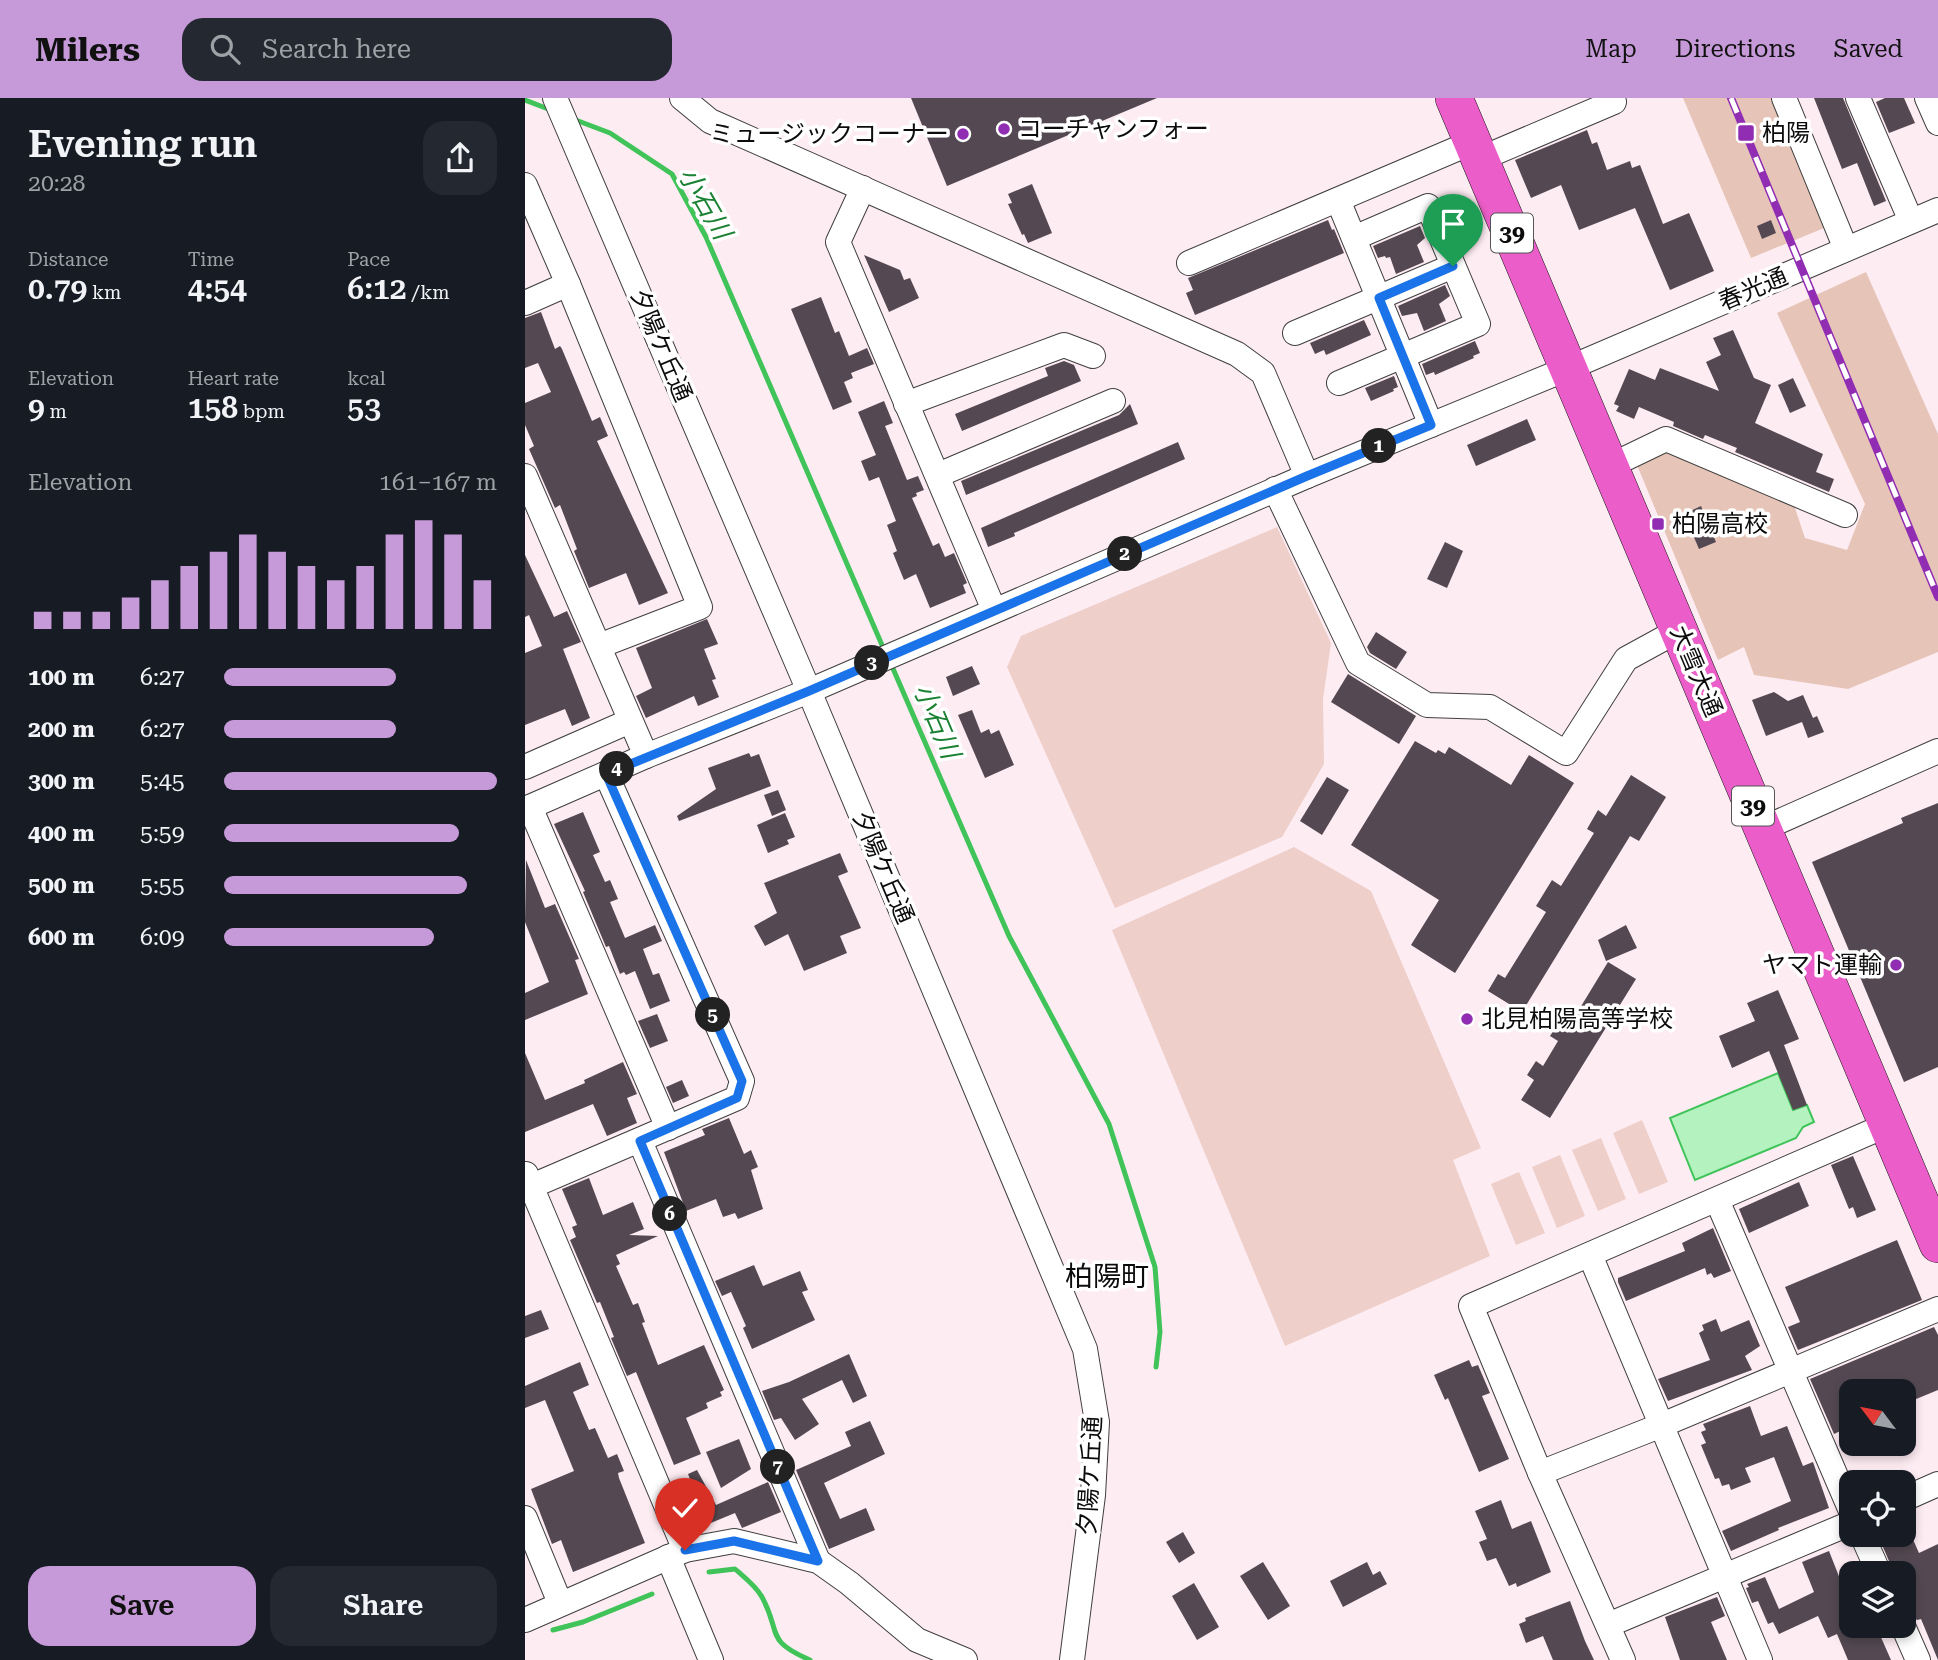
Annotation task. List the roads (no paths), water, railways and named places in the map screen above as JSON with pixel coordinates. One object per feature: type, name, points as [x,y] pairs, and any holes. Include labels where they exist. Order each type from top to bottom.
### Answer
[{"type":"highway","name":"大雪大通","points":[[1454,98],[1938,1244]]},
{"type":"street","name":"夕陽ケ丘通","points":[[555,98],[809,691],[1085,1349],[1097,1422],[1093,1495],[1072,1660]]},
{"type":"street","points":[[682,98],[710,121],[1237,355],[1263,373],[1307,476]]},
{"type":"street","points":[[1189,263],[1338,200],[1614,102],[1612,98]]},
{"type":"street","points":[[1784,98],[1846,249]]},
{"type":"street","points":[[1858,98],[1911,221]]},
{"type":"street","points":[[1927,98],[1938,123]]},
{"type":"street","points":[[863,188],[838,242],[994,610]]},
{"type":"street","points":[[526,189],[700,607],[599,646]]},
{"type":"street","points":[[1338,200],[1431,425]]},
{"type":"street","points":[[1339,383],[1478,324],[1428,206],[1353,238]]},
{"type":"street","name":"春光通","points":[[528,808],[1938,210]]},
{"type":"street","points":[[1295,333],[1453,266]]},
{"type":"street","points":[[525,303],[568,285]]},
{"type":"street","points":[[906,404],[1064,345],[1093,356]]},
{"type":"street","points":[[937,475],[1113,401]]},
{"type":"street","points":[[1610,466],[1666,439],[1845,515]]},
{"type":"street","points":[[525,476],[534,523],[599,646],[646,757]]},
{"type":"street","points":[[1275,489],[1358,663],[1427,705],[1490,707],[1566,753],[1626,659],[1679,630]]},
{"type":"street","points":[[525,767],[630,721]]},
{"type":"street","points":[[1762,829],[1938,751]]},
{"type":"street","points":[[606,774],[742,1081],[737,1098],[640,1141],[527,1182],[676,1554],[711,1660]]},
{"type":"street","points":[[528,808],[668,1128]]},
{"type":"street","points":[[1623,1660],[1540,1473],[1471,1306],[1887,1125]]},
{"type":"street","points":[[640,1141],[818,1561]]},
{"type":"street","points":[[1717,1200],[1839,1483]]},
{"type":"street","points":[[1590,1255],[1760,1660]]},
{"type":"street","points":[[1540,1473],[1662,1425],[1938,1309]]},
{"type":"street","points":[[1916,1494],[1938,1484]]},
{"type":"street","points":[[525,1518],[560,1602]]},
{"type":"street","points":[[1608,1625],[1839,1528]]},
{"type":"street","points":[[525,1620],[560,1602],[676,1554],[734,1541],[818,1561],[918,1640],[965,1660]]},
{"type":"street","points":[[1908,1638],[1918,1660]]},
{"type":"waterway","name":"小石川","points":[[525,100],[551,110]]},
{"type":"waterway","name":"小石川","points":[[573,119],[610,133],[672,174],[706,237],[885,652]]},
{"type":"waterway","name":"小石川","points":[[891,664],[1009,936],[1109,1124],[1155,1267],[1160,1332],[1156,1367]]},
{"type":"waterway","points":[[709,1572],[735,1569],[742,1575],[762,1597],[780,1641],[810,1660]]},
{"type":"waterway","points":[[553,1630],[583,1622],[652,1594]]},
{"type":"railway","points":[[1731,98],[1938,597]]},
{"type":"place","name":"コーチャンフォー","points":[[1004,129]]},
{"type":"place","name":"柏陽","points":[[1746,133]]},
{"type":"place","name":"ミュージックコーナー","points":[[963,134]]},
{"type":"place","name":"柏陽高校","points":[[1658,524]]},
{"type":"place","name":"ヤマト運輸","points":[[1896,965]]},
{"type":"place","name":"北見柏陽高等学校","points":[[1467,1019]]},
{"type":"district","name":"柏陽町","points":[[1107,1276]]}]
